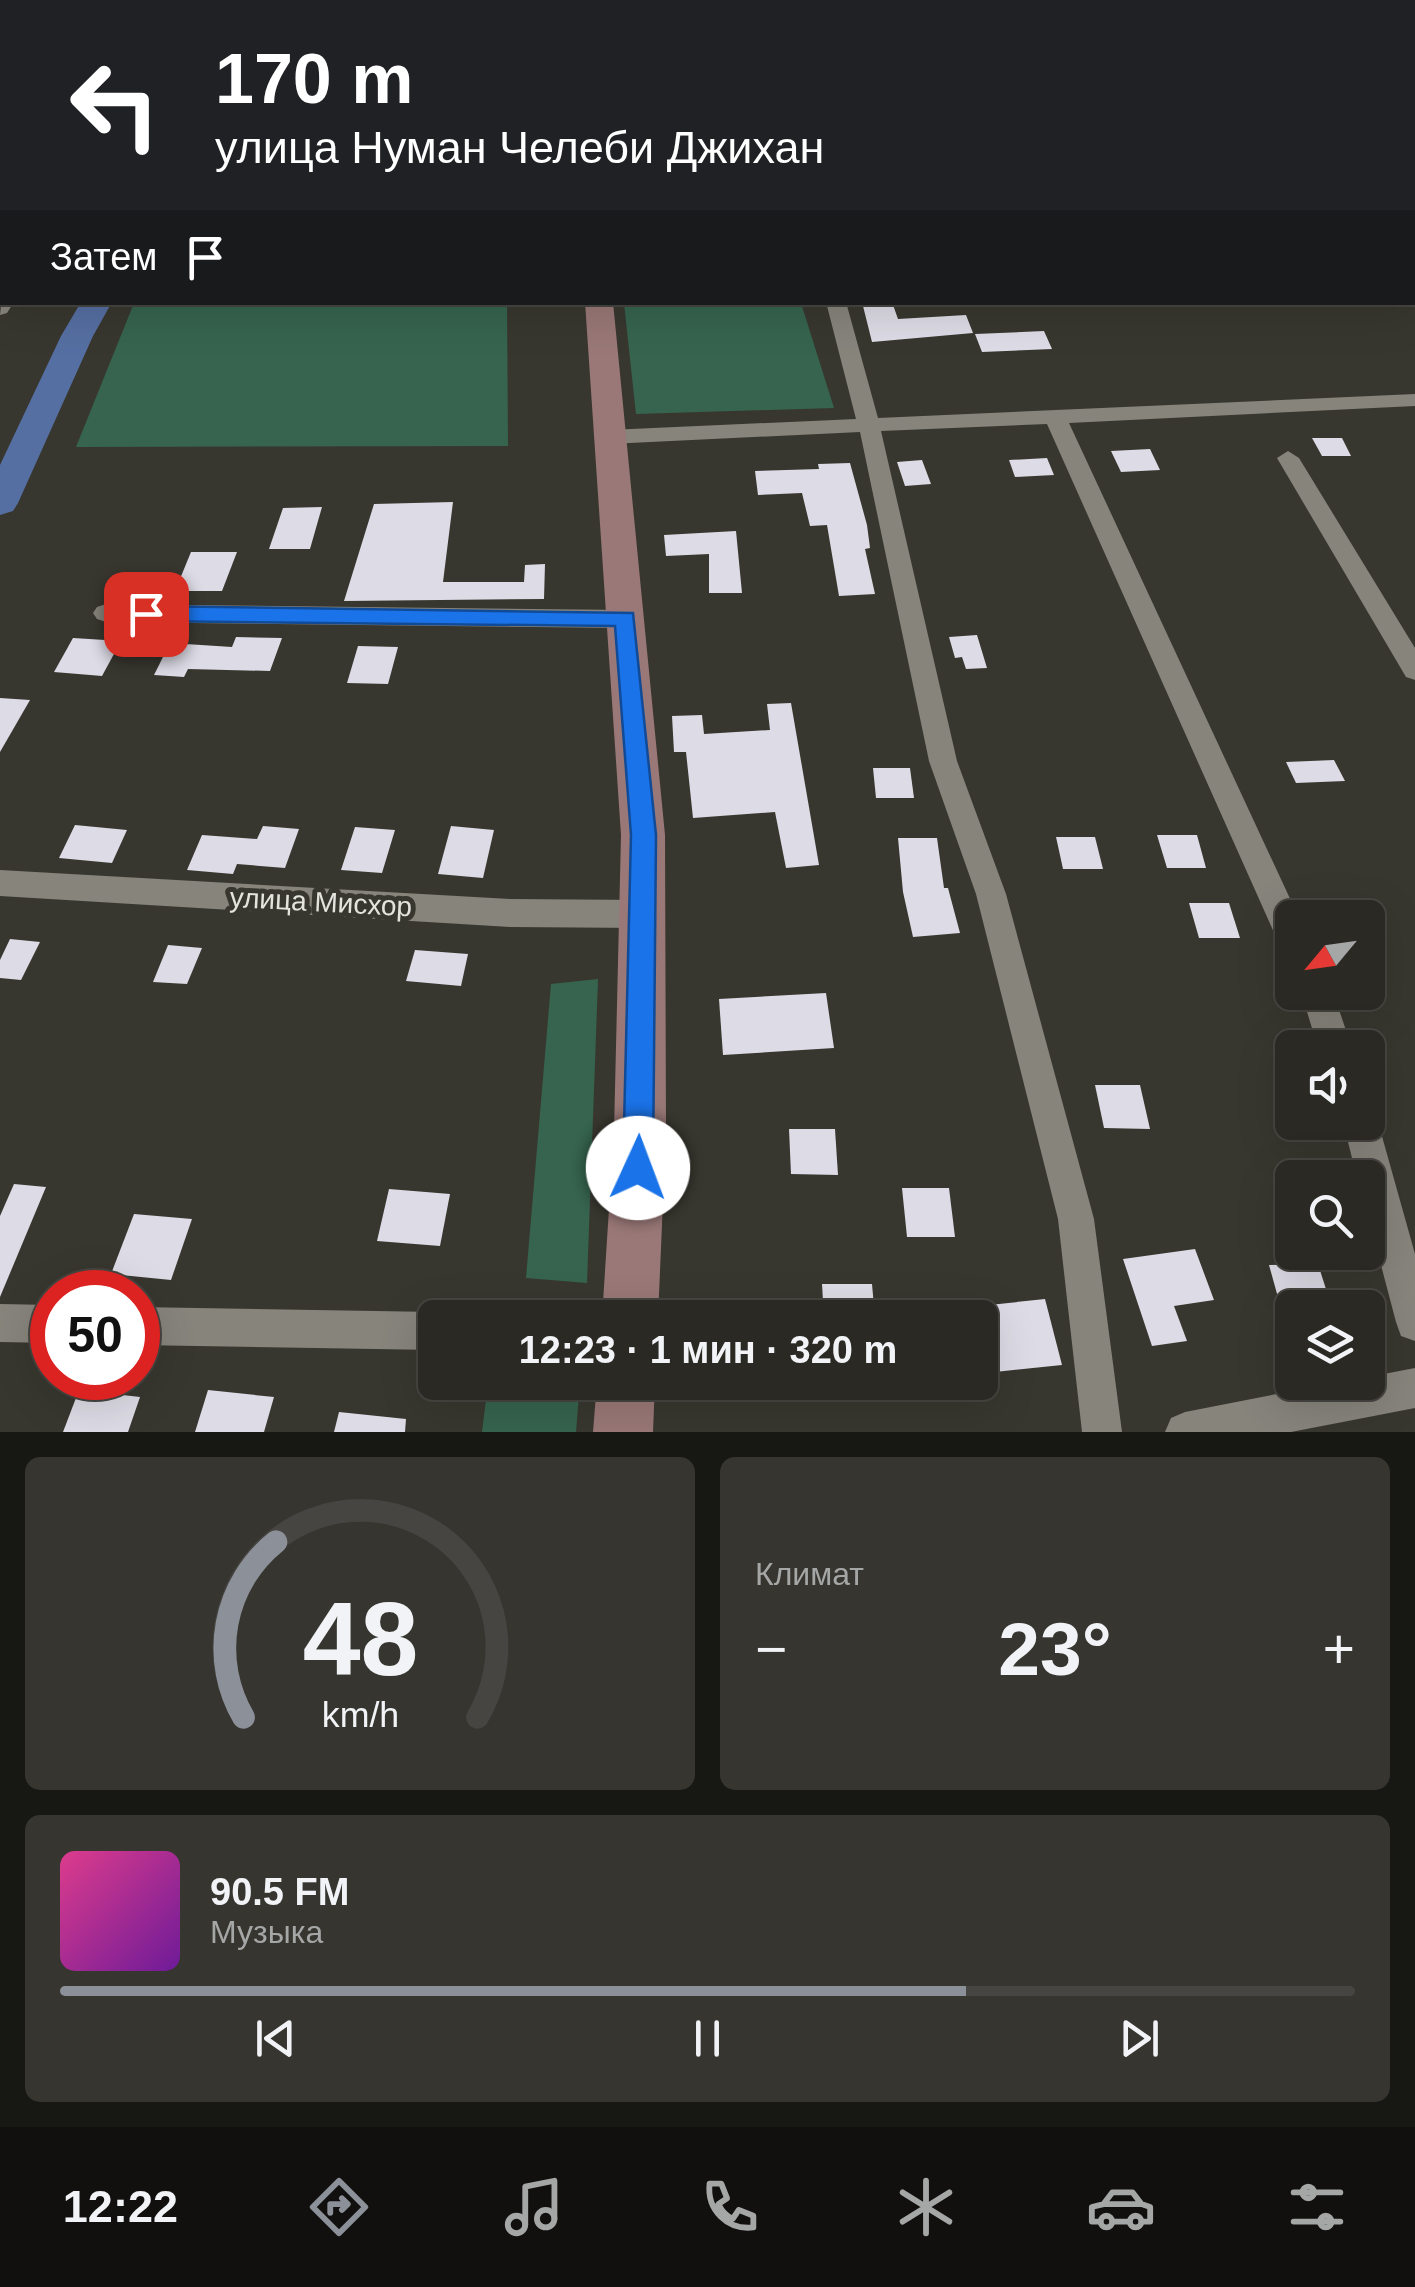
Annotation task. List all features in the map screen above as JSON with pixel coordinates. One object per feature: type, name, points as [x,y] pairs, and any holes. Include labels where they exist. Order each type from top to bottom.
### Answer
[{"type":"main road","points":[[599,305],[644,835],[640,1130],[631,1300]]},
{"type":"main road","points":[[623,1432],[625,1400]]},
{"type":"street","points":[[837,305],[869,425],[944,761],[991,894],[1076,1219],[1102,1432]]},
{"type":"street","points":[[610,436],[1415,400]]},
{"type":"street","points":[[1055,417],[1275,900]]},
{"type":"street","points":[[1288,458],[1415,670]]},
{"type":"street","points":[[106,613],[625,619]]},
{"type":"street","name":"улица Мисхор","points":[[0,882],[510,914],[643,914]]},
{"type":"street","points":[[1365,1140],[1415,1322]]},
{"type":"street","points":[[0,1323],[30,1324]]},
{"type":"street","points":[[160,1326],[418,1330]]},
{"type":"street","points":[[1186,1432],[1415,1388]]},
{"type":"green space","points":[[133,305],[507,305],[508,446],[76,447]]},
{"type":"green space","points":[[624,305],[802,305],[834,408],[636,414]]},
{"type":"green space","points":[[598,979],[587,1283],[526,1278],[551,984]]},
{"type":"green space","points":[[486,1400],[579,1400],[576,1432],[482,1432]]},
{"type":"building","points":[[863,305],[893,305],[898,319],[966,315],[973,333],[872,342]]},
{"type":"building","points":[[1044,331],[1052,349],[982,352],[975,334]]},
{"type":"building","points":[[1312,438],[1342,438],[1351,456],[1322,456]]},
{"type":"building","points":[[1150,449],[1160,470],[1121,472],[1111,451]]},
{"type":"building","points":[[1047,458],[1054,475],[1015,477],[1009,460]]},
{"type":"building","points":[[922,460],[931,484],[905,486],[897,462]]},
{"type":"building","points":[[850,463],[867,525],[870,548],[865,549],[875,594],[839,596],[827,525],[810,526],[802,493],[758,495],[755,471],[819,469],[818,464]]},
{"type":"building","points":[[453,502],[443,582],[524,582],[525,565],[545,564],[544,599],[344,601],[374,504]]},
{"type":"building","points":[[322,507],[310,549],[269,549],[283,508]]},
{"type":"building","points":[[736,531],[742,593],[709,593],[709,554],[666,556],[664,535]]},
{"type":"building","points":[[191,552],[237,552],[222,591],[175,591]]},
{"type":"building","points":[[977,635],[987,668],[966,669],[962,657],[955,658],[949,637]]},
{"type":"building","points":[[236,637],[282,638],[270,671],[188,669],[184,677],[154,675],[170,643],[232,647]]},
{"type":"building","points":[[73,638],[121,641],[102,676],[54,672]]},
{"type":"building","points":[[358,646],[398,647],[388,684],[347,683]]},
{"type":"building","points":[[0,698],[30,700],[0,752]]},
{"type":"building","points":[[791,703],[819,865],[786,868],[775,812],[693,818],[686,752],[674,752],[672,716],[702,715],[704,734],[770,730],[767,704]]},
{"type":"building","points":[[1334,760],[1345,781],[1296,783],[1286,762]]},
{"type":"building","points":[[873,768],[910,768],[914,798],[876,798]]},
{"type":"building","points":[[75,825],[127,830],[112,863],[59,858]]},
{"type":"building","points":[[263,826],[299,829],[285,868],[237,864],[233,874],[187,870],[202,835],[257,839]]},
{"type":"building","points":[[451,826],[494,830],[483,878],[438,874]]},
{"type":"building","points":[[355,827],[395,830],[382,873],[341,870]]},
{"type":"building","points":[[1157,835],[1197,835],[1206,868],[1167,868]]},
{"type":"building","points":[[1056,837],[1095,837],[1103,869],[1063,869]]},
{"type":"building","points":[[898,838],[937,838],[944,888],[948,888],[960,933],[913,937],[903,892]]},
{"type":"building","points":[[1189,903],[1229,903],[1240,938],[1199,938]]},
{"type":"building","points":[[10,939],[40,942],[21,980],[0,978],[0,960]]},
{"type":"building","points":[[168,945],[202,948],[187,984],[153,982]]},
{"type":"building","points":[[415,950],[468,954],[461,986],[406,981]]},
{"type":"building","points":[[826,993],[834,1048],[723,1055],[719,999]]},
{"type":"building","points":[[1095,1085],[1140,1085],[1150,1129],[1104,1128]]},
{"type":"building","points":[[789,1129],[835,1129],[838,1175],[791,1174]]},
{"type":"building","points":[[14,1184],[46,1187],[0,1297],[0,1216]]},
{"type":"building","points":[[902,1188],[949,1188],[955,1237],[907,1237]]},
{"type":"building","points":[[389,1189],[450,1194],[440,1246],[377,1241]]},
{"type":"building","points":[[134,1214],[192,1219],[171,1280],[160,1279],[160,1270],[113,1270]]},
{"type":"building","points":[[1195,1249],[1214,1300],[1174,1306],[1187,1341],[1152,1346],[1123,1259]]},
{"type":"building","points":[[1269,1265],[1275,1265],[1275,1270],[1320,1270],[1326,1290],[1276,1290]]},
{"type":"building","points":[[822,1284],[872,1284],[873,1300],[823,1300]]},
{"type":"building","points":[[1045,1299],[1062,1365],[998,1372],[998,1304]]},
{"type":"building","points":[[208,1390],[274,1397],[264,1432],[195,1432]]},
{"type":"building","points":[[75,1400],[139,1400],[128,1432],[63,1432]]},
{"type":"building","points":[[339,1412],[406,1419],[405,1432],[334,1432]]},
{"type":"waterway","points":[[0,503],[95,305]]},
{"type":"route","points":[[146,614],[625,619],[644,835],[638,1168]]}]
